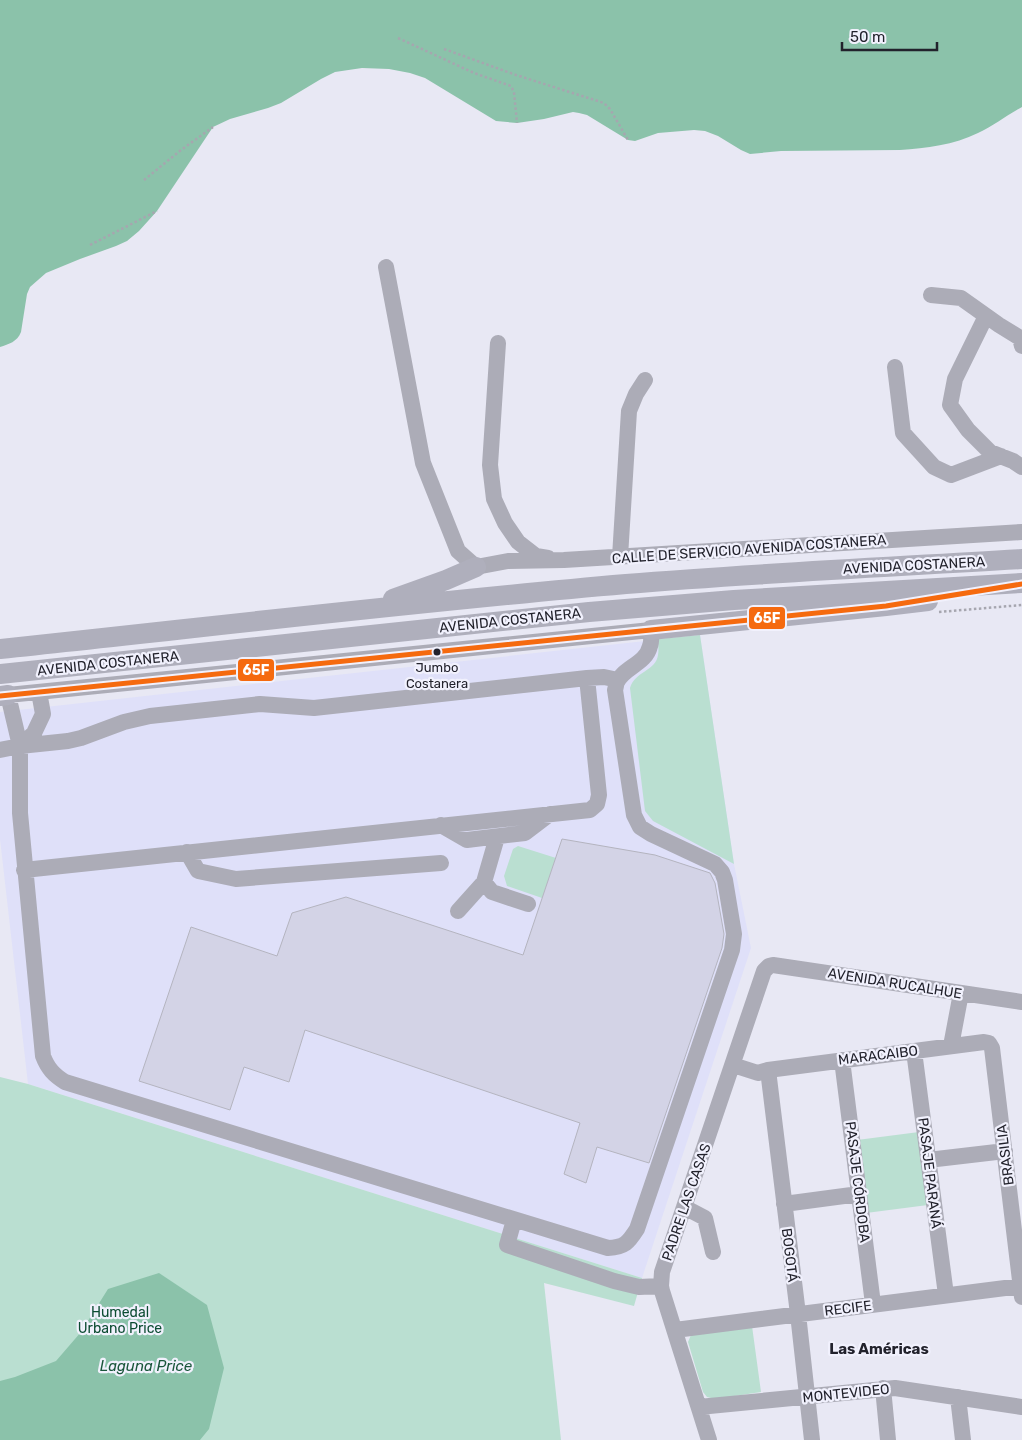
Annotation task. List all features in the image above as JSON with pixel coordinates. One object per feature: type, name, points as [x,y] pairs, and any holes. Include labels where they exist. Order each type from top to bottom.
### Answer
[{"type":"main road","name":"AVENIDA COSTANERA","points":[[0,650],[352,611],[627,584],[1022,559]]},
{"type":"main road","points":[[352,611],[404,596],[476,567]]},
{"type":"main road","points":[[651,630],[886,606],[1022,584]]},
{"type":"main road","name":"AVENIDA COSTANERA","points":[[0,674],[598,611],[744,599],[1022,584]]},
{"type":"street","points":[[386,267],[423,463],[458,551],[476,567]]},
{"type":"street","points":[[930,295],[961,298],[1020,338],[1022,346]]},
{"type":"street","points":[[986,316],[955,379],[950,405],[974,436],[990,452],[1013,461],[1022,467]]},
{"type":"street","points":[[498,343],[490,465],[494,499],[505,524],[518,542],[536,556],[564,560]]},
{"type":"street","points":[[895,367],[903,433],[934,467],[951,475],[1001,456]]},
{"type":"street","points":[[620,556],[629,411],[636,394],[645,380]]},
{"type":"street","name":"CALLE DE SERVICIO AVENIDA COSTANERA","points":[[476,567],[508,561],[564,560],[1022,532]]},
{"type":"street","points":[[651,630],[651,646],[646,654],[638,664],[618,680],[615,690],[634,815],[640,827],[715,864],[722,872],[734,934],[732,950],[637,1230],[630,1240],[619,1248],[608,1248],[514,1220],[65,1082],[54,1075],[47,1066],[43,1056],[24,870],[20,813],[20,746],[4,696],[651,630]]},
{"type":"street","points":[[0,750],[74,740],[124,722],[150,716],[260,704],[314,708],[587,678],[604,677],[618,680]]},
{"type":"street","points":[[24,870],[590,810],[598,804],[599,794],[587,678]]},
{"type":"street","points":[[20,746],[34,732],[42,714],[39,692]]},
{"type":"street","points":[[441,825],[467,840],[497,837],[525,833],[551,814]]},
{"type":"street","points":[[458,911],[484,882],[497,837]]},
{"type":"street","points":[[187,852],[198,871],[236,879],[441,863]]},
{"type":"street","points":[[484,882],[492,892],[528,904]]},
{"type":"street","name":"AVENIDA RUCALHUE","points":[[769,966],[773,965],[1022,1002]]},
{"type":"street","name":"PADRE LAS CASAS","points":[[709,1440],[661,1286],[662,1272],[764,971],[769,966]]},
{"type":"street","points":[[951,1046],[961,993]]},
{"type":"street","name":"MARACAIBO","points":[[768,1070],[951,1046],[989,1043]]},
{"type":"street","name":"BRASILIA","points":[[989,1043],[992,1048],[1021,1291]]},
{"type":"street","name":"PASAJE PARANÁ","points":[[914,1051],[946,1295]]},
{"type":"street","points":[[735,1059],[759,1062],[768,1070]]},
{"type":"street","name":"PASAJE CÓRDOBA","points":[[842,1060],[873,1304]]},
{"type":"street","name":"BOGOTÁ","points":[[768,1070],[812,1440]]},
{"type":"street","points":[[928,1160],[1004,1151]]},
{"type":"street","points":[[784,1204],[859,1194]]},
{"type":"street","points":[[684,1207],[706,1218],[713,1252]]},
{"type":"street","points":[[514,1220],[507,1245],[614,1281],[638,1287],[661,1286]]},
{"type":"street","name":"RECIFE","points":[[675,1330],[946,1295],[1021,1291]]},
{"type":"street","points":[[883,1388],[888,1440]]},
{"type":"street","name":"MONTEVIDEO","points":[[699,1407],[883,1388],[908,1389],[1022,1407]]},
{"type":"street","points":[[958,1397],[963,1440]]},
{"type":"path","points":[[398,38],[474,73],[511,86],[514,92],[516,123]]},
{"type":"path","points":[[444,49],[516,75],[604,103],[610,109],[628,140]]},
{"type":"path","points":[[144,180],[213,127]]},
{"type":"path","points":[[90,245],[157,211]]},
{"type":"shaded area","points":[[700,635],[734,864],[751,948],[642,1278],[28,1084],[0,839],[0,712]]},
{"type":"green space","points":[[700,635],[734,864],[653,821],[645,811],[630,688],[636,678],[650,668],[656,660],[658,639]]},
{"type":"green space","points":[[518,846],[556,858],[542,898],[507,886],[504,876],[513,849]]},
{"type":"green space","name":"Humedal Urbano Price","points":[[0,1077],[28,1084],[642,1278],[634,1306],[544,1283],[561,1440],[0,1440]]},
{"type":"green space","points":[[919,1132],[928,1205],[866,1213],[857,1140]]},
{"type":"green space","points":[[752,1326],[761,1392],[715,1399],[707,1397],[703,1392],[688,1342],[691,1335]]},
{"type":"water","points":[[0,0],[1022,0],[1022,107],[978,133],[940,145],[900,150],[781,151],[750,154],[705,131],[658,133],[635,141],[628,140],[587,115],[573,112],[517,123],[496,121],[425,78],[410,73],[389,69],[362,68],[335,72],[281,103],[230,119],[213,127],[157,211],[139,231],[127,241],[116,246],[46,273],[30,287],[27,294],[21,332],[12,342],[0,347]]},
{"type":"water","name":"Laguna Price","points":[[159,1273],[207,1305],[224,1368],[209,1429],[200,1440],[0,1440],[0,1381],[56,1361],[81,1332],[108,1289]]},
{"type":"building","points":[[562,839],[655,855],[710,873],[715,883],[724,934],[722,948],[649,1163],[597,1147],[586,1183],[564,1174],[580,1123],[305,1030],[289,1082],[244,1067],[230,1110],[139,1081],[191,927],[277,956],[292,913],[346,897],[523,955]]},
{"type":"transit line","name":"65F","points":[[0,696],[886,606],[1022,584]]},
{"type":"place","name":"Jumbo Costanera","points":[[437,652]]},
{"type":"district","name":"Las Américas","points":[[879,1349]]}]
